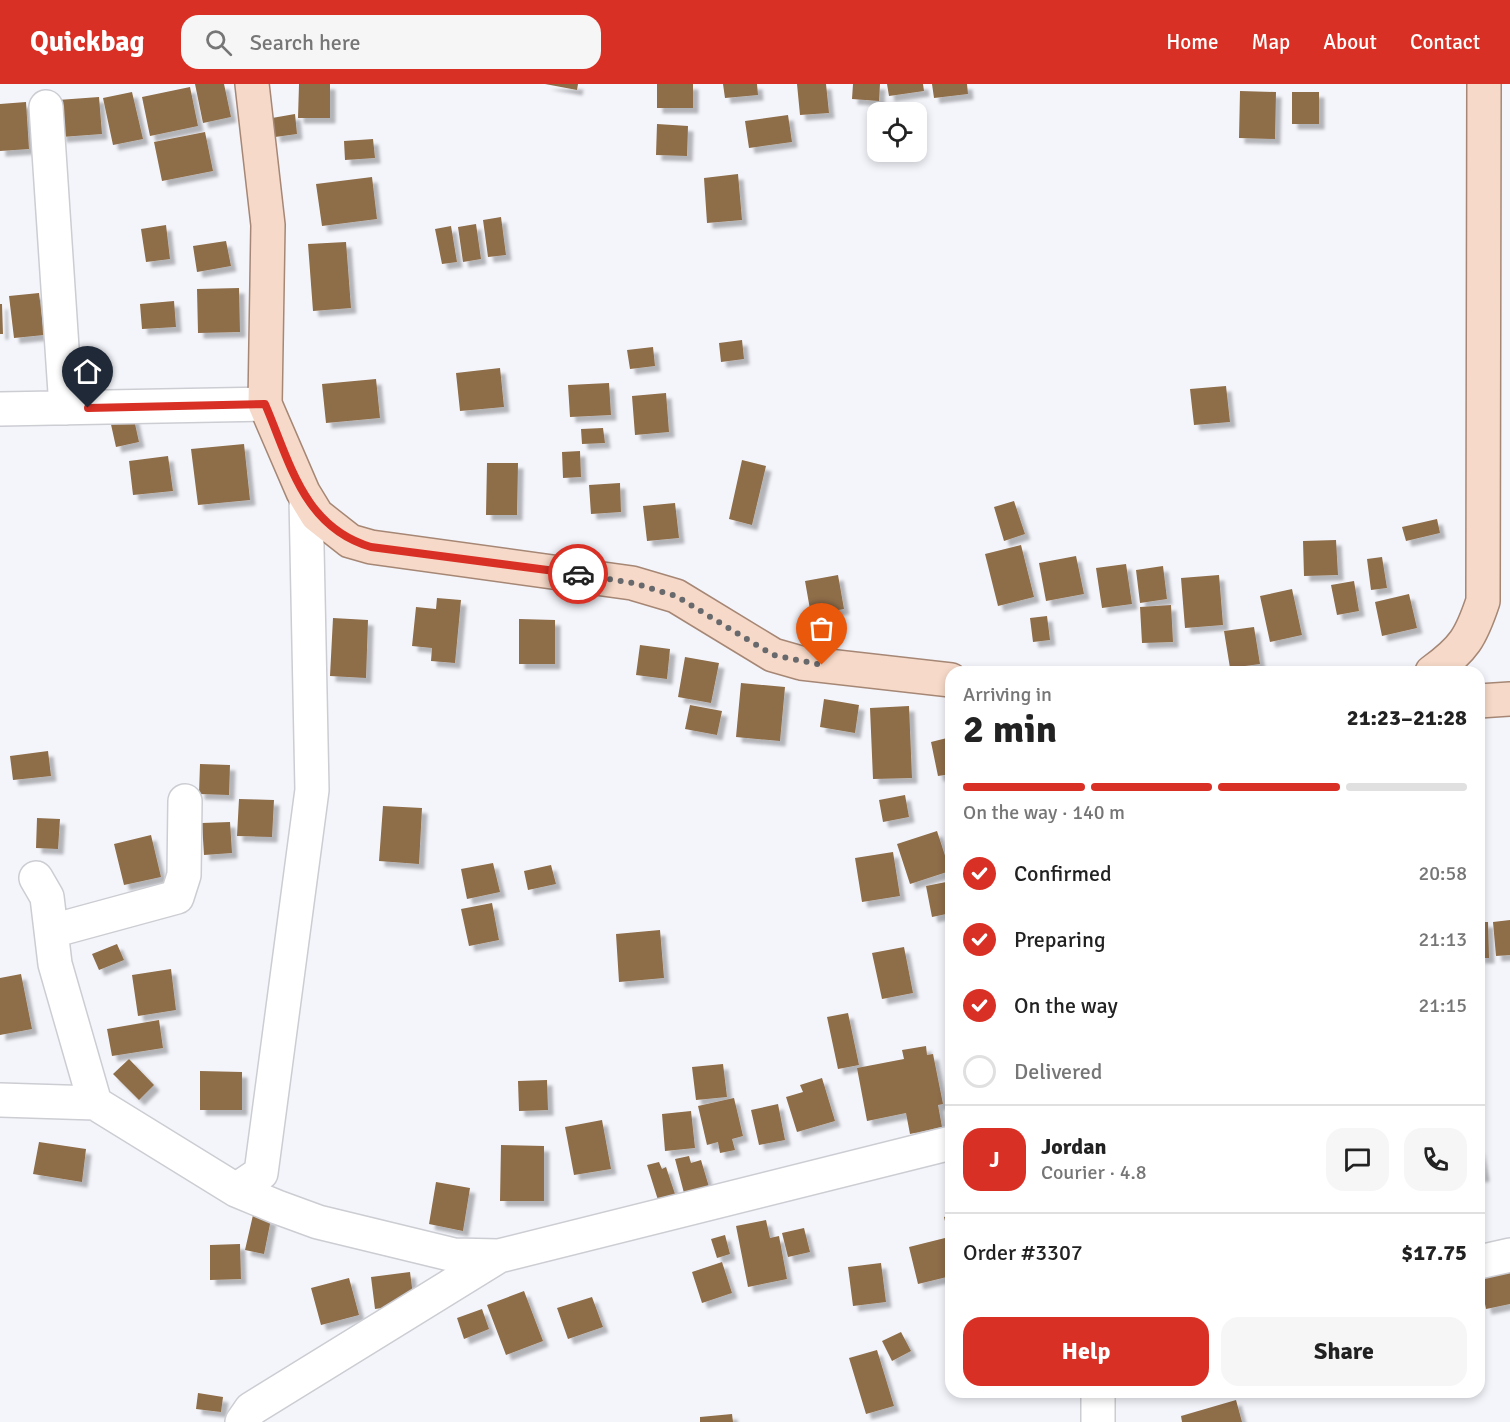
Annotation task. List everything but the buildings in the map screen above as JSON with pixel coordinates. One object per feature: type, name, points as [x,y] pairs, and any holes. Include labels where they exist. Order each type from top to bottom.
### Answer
[{"type":"main road","points":[[252,84],[268,225],[265,404],[306,498],[317,515],[333,530],[350,541],[371,547],[633,583],[676,596],[773,655],[801,663],[945,679]]},
{"type":"main road","points":[[1440,666],[1471,636],[1483,601],[1484,84]]},
{"type":"main road","points":[[1485,701],[1510,699]]},
{"type":"street","points":[[46,107],[66,408]]},
{"type":"street","points":[[0,409],[265,404]]},
{"type":"street","points":[[236,1190],[261,1173],[312,790],[306,498]]},
{"type":"street","points":[[52,931],[177,897],[184,875],[185,801]]},
{"type":"street","points":[[36,878],[47,897],[55,963],[95,1103]]},
{"type":"street","points":[[0,1100],[95,1103],[236,1190],[329,1225],[454,1255],[499,1256],[945,1144]]},
{"type":"street","points":[[242,1422],[252,1409],[499,1256]]},
{"type":"street","points":[[1485,1261],[1510,1256]]},
{"type":"street","points":[[1098,1398],[1098,1422]]},
{"type":"way so far","points":[[578,574],[633,583],[676,596],[773,655],[801,663],[822,665]]},
{"type":"route","points":[[88,408],[265,404],[306,498],[317,515],[333,530],[350,541],[371,547],[578,574]]}]
